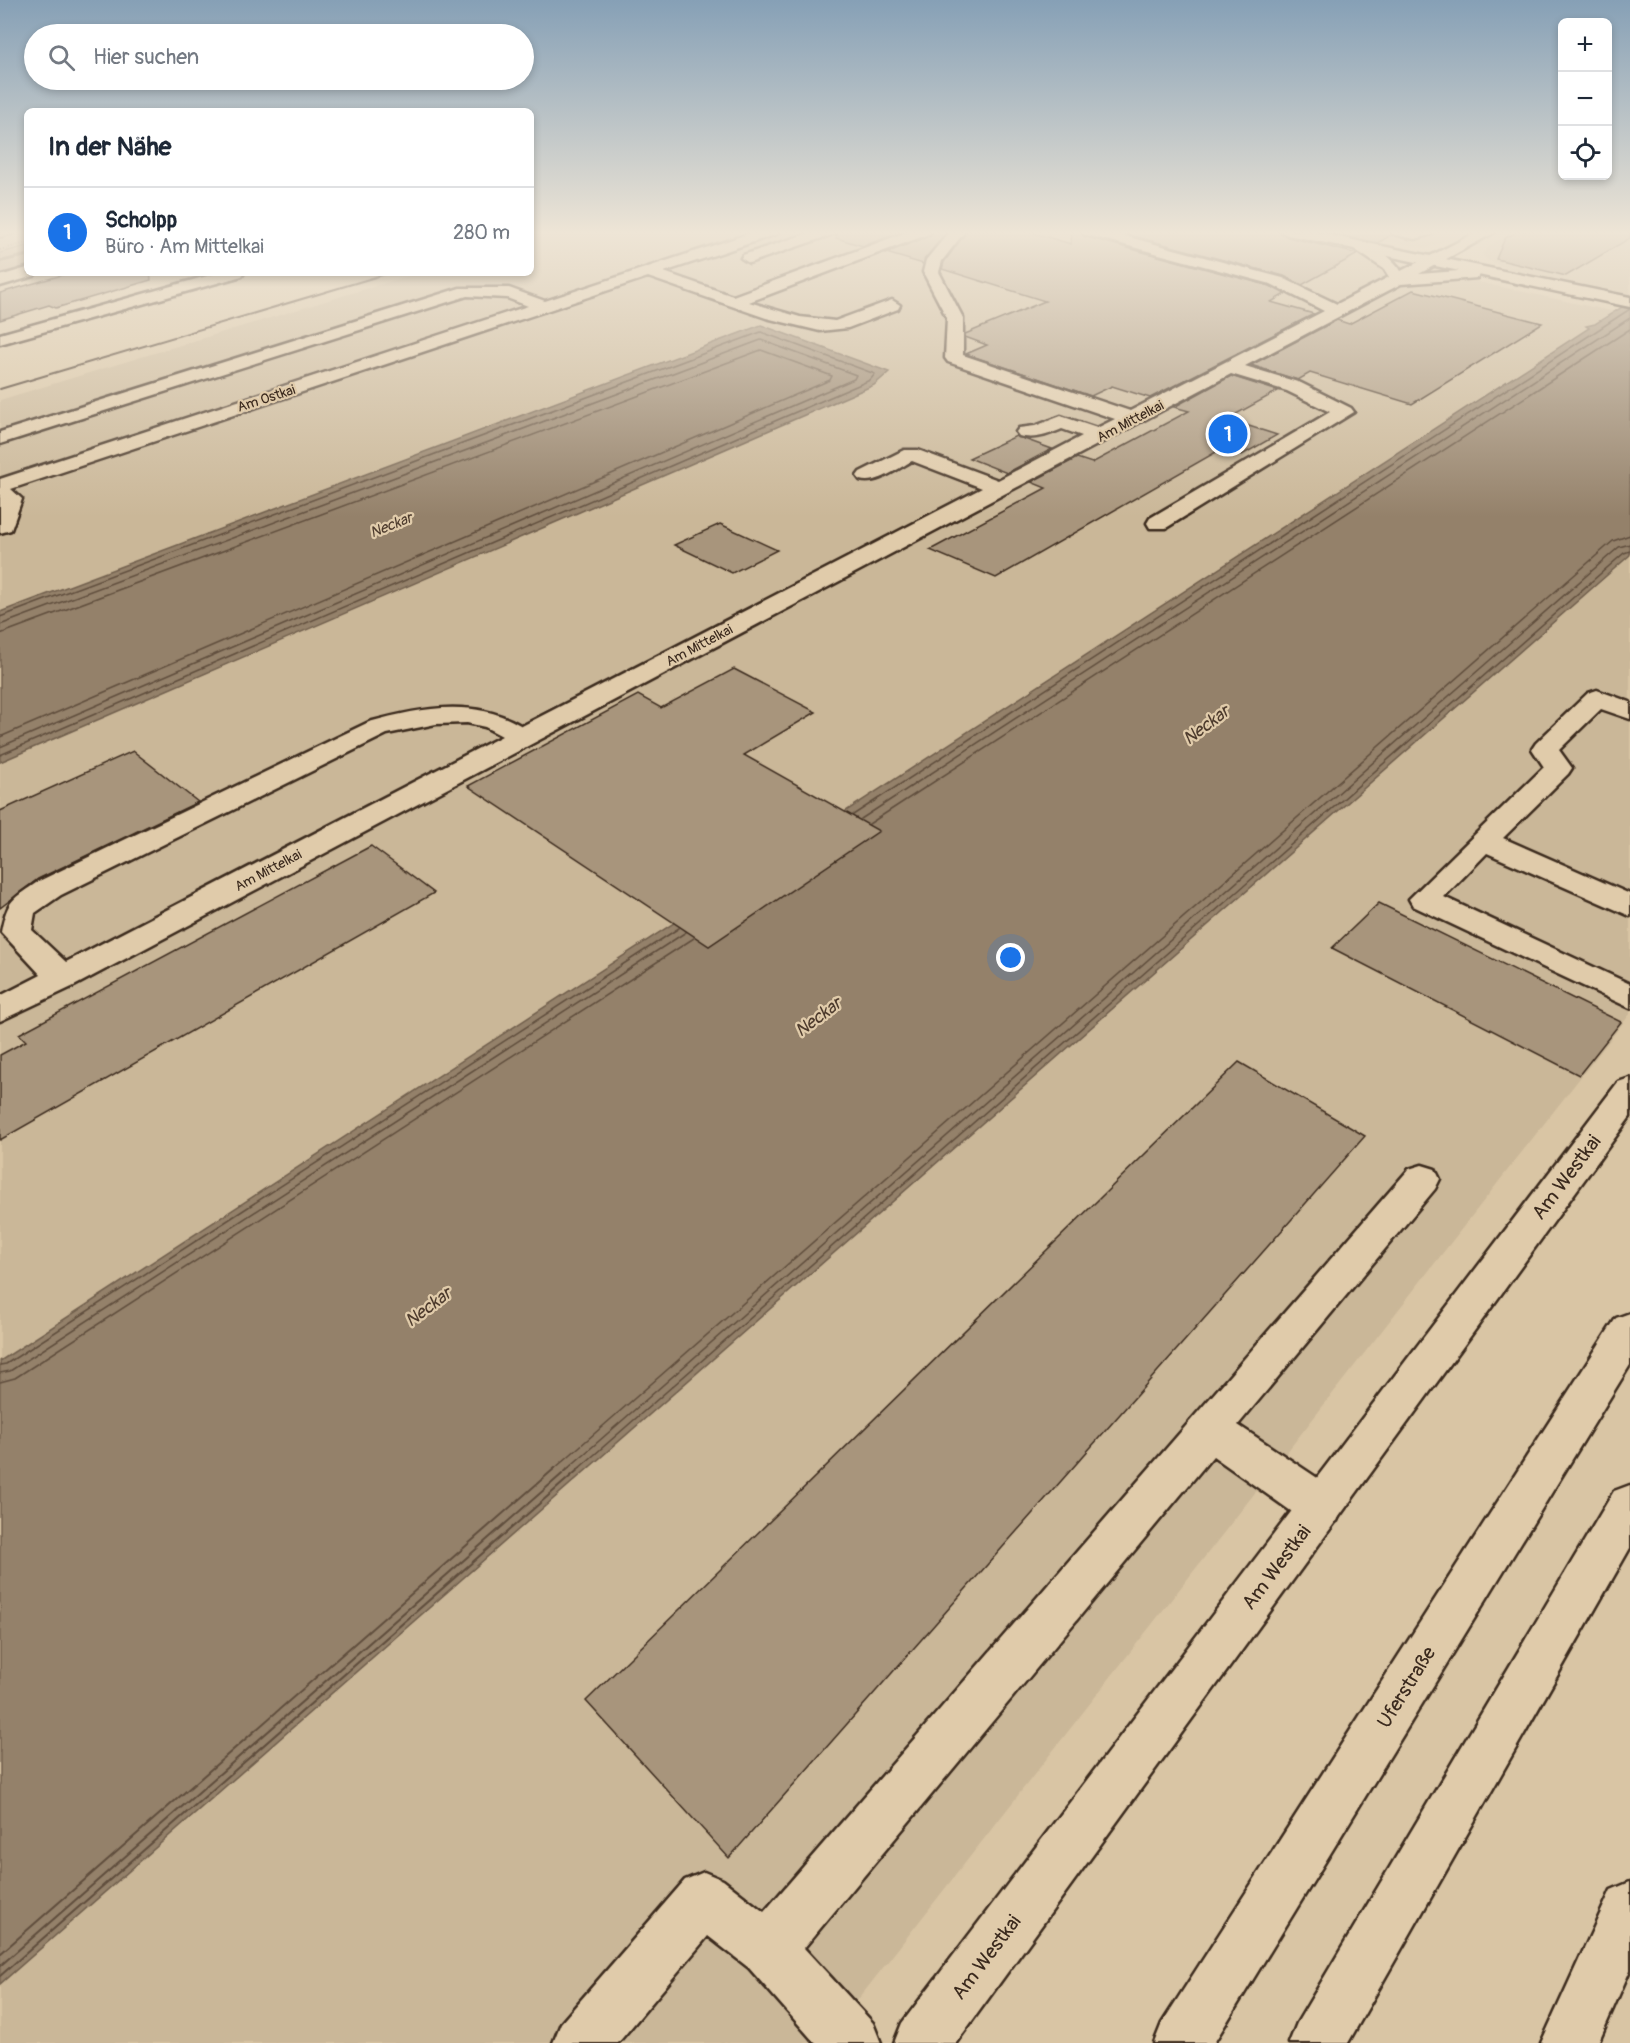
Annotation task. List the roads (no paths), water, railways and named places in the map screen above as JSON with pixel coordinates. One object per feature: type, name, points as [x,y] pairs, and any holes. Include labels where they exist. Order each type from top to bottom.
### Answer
[{"type":"main road","points":[[0,339],[45,326]]},
{"type":"main road","points":[[0,438],[353,326]]},
{"type":"main road","name":"Am Ostkai","points":[[0,486],[482,326]]},
{"type":"main road","points":[[955,326],[954,358],[1133,419]]},
{"type":"main road","name":"Am Mittelkai","points":[[0,1010],[1311,326]]},
{"type":"main road","points":[[1158,524],[1344,412],[1294,387],[1231,368]]},
{"type":"main road","points":[[77,413],[129,443]]},
{"type":"main road","points":[[1026,432],[1038,432],[1061,422],[1100,436]]},
{"type":"main road","points":[[867,476],[911,454],[1001,488]]},
{"type":"main road","points":[[0,491],[11,499],[3,525],[0,526]]},
{"type":"main road","points":[[1630,711],[1597,698],[1545,749],[1558,768],[1424,899],[1630,997]]},
{"type":"main road","points":[[63,978],[16,932],[21,908],[50,888],[387,726],[432,716],[464,717],[493,720],[523,737]]},
{"type":"main road","points":[[1484,841],[1630,906]]},
{"type":"main road","name":"Am Westkai","points":[[922,2043],[1630,1091]]},
{"type":"main road","points":[[768,1949],[1422,1179]]},
{"type":"main road","name":"Uferstraße","points":[[1182,2043],[1630,1330]]},
{"type":"main road","points":[[1210,1430],[1320,1506]]},
{"type":"main road","points":[[1317,2043],[1630,1506]]},
{"type":"main road","points":[[581,2043],[704,1899],[768,1949],[853,2043]]},
{"type":"main road","points":[[1569,2043],[1630,1909]]},
{"type":"water","name":"Neckar","points":[[757,326],[765,326],[889,372],[874,385],[0,762],[0,612]]},
{"type":"water","name":"Neckar","points":[[1587,326],[1630,326],[1630,555],[0,1984],[0,1361],[1589,328]]},
{"type":"railway","points":[[0,389],[210,326]]},
{"type":"place","name":"Scholpp","points":[[1228,434]]}]
